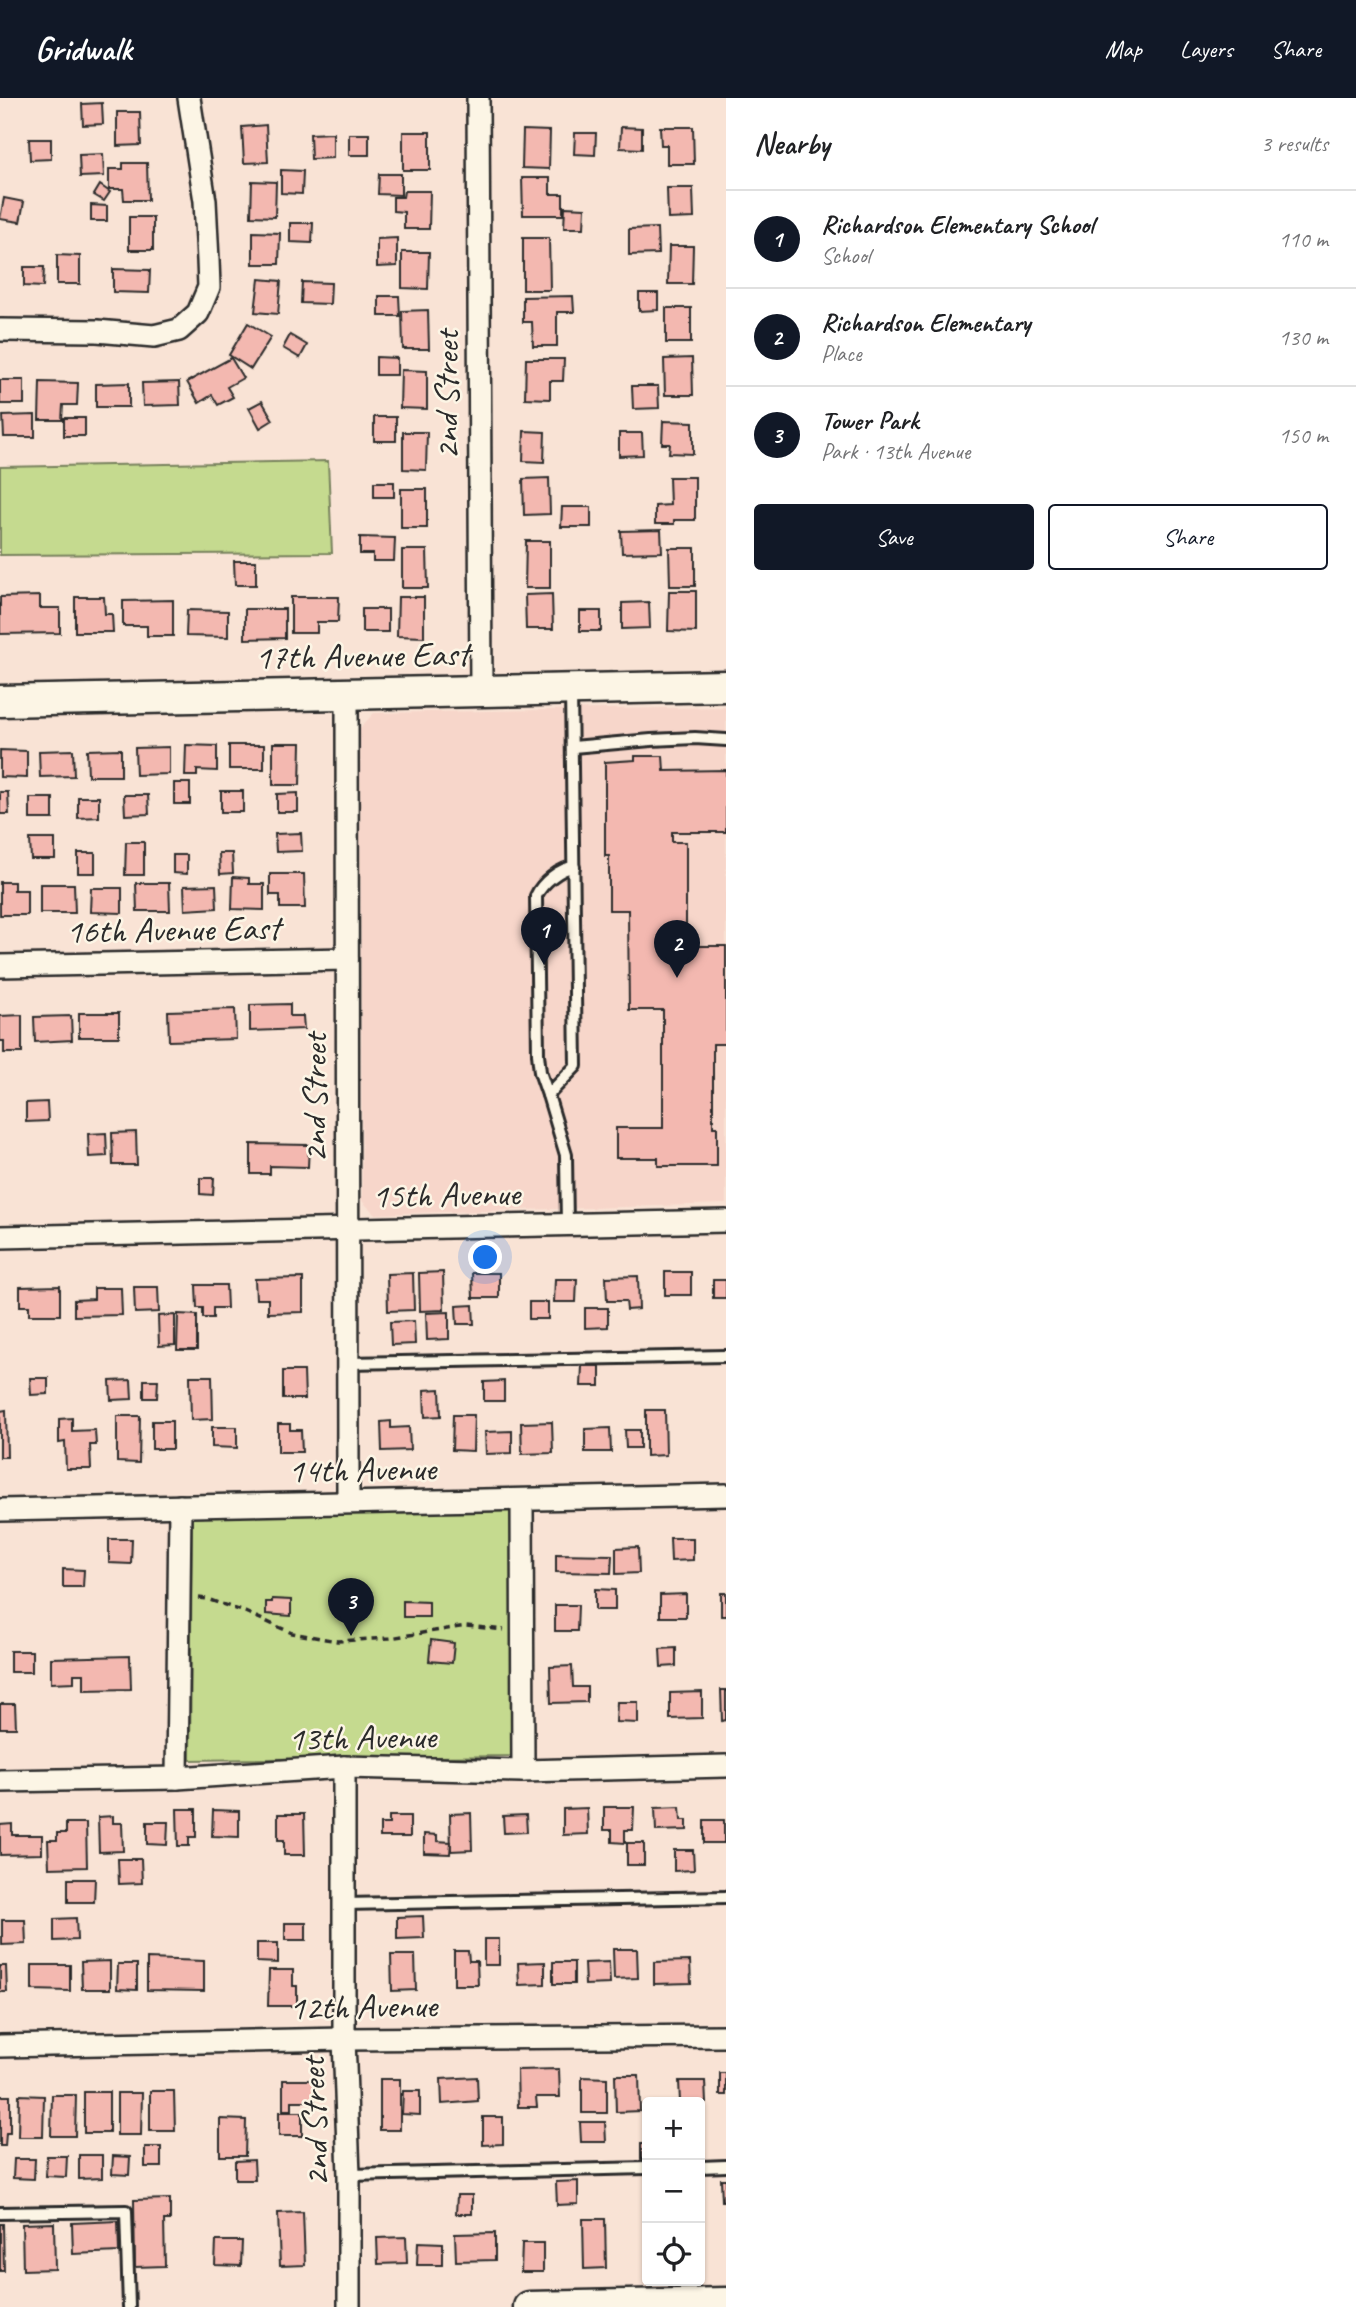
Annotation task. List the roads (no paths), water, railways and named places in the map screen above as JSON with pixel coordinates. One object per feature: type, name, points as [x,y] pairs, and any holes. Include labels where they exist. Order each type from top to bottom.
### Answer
[{"type":"street","points":[[0,330],[97,331],[153,336],[179,330],[198,313],[209,287],[208,260],[205,201],[189,98]]},
{"type":"street","name":"2nd Street","points":[[478,98],[481,691]]},
{"type":"street","name":"17th Avenue East","points":[[0,701],[726,686]]},
{"type":"street","name":"2nd Street","points":[[347,694],[348,1502]]},
{"type":"street","name":"16th Avenue East","points":[[0,965],[347,959]]},
{"type":"street","name":"15th Avenue","points":[[0,1237],[726,1221]]},
{"type":"street","name":"14th Avenue","points":[[0,1510],[726,1495]]},
{"type":"street","points":[[522,1500],[523,1771]]},
{"type":"street","points":[[177,1778],[180,1506]]},
{"type":"street","name":"13th Avenue","points":[[0,1781],[177,1778],[344,1767],[523,1771],[726,1766]]},
{"type":"street","name":"2nd Street","points":[[344,1767],[344,2039],[349,2175],[349,2307]]},
{"type":"street","name":"12th Avenue","points":[[0,2046],[344,2039],[726,2036]]},
{"type":"street","points":[[529,2307],[726,2303]]},
{"type":"lane","points":[[548,1095],[576,1066],[571,689]]},
{"type":"lane","points":[[573,747],[651,740],[726,740]]},
{"type":"lane","points":[[567,1225],[566,1155],[540,1072],[538,1054],[536,896],[540,888],[566,868],[574,867]]},
{"type":"lane","points":[[348,1363],[726,1356]]},
{"type":"lane","points":[[344,1904],[726,1897]]},
{"type":"lane","points":[[705,2167],[726,2166]]},
{"type":"lane","points":[[349,2175],[642,2168]]},
{"type":"lane","points":[[0,2213],[125,2211],[129,2307]]},
{"type":"place","name":"Richardson Elementary School","points":[[544,965]]},
{"type":"place","name":"Richardson Elementary","points":[[677,978]]},
{"type":"place","name":"Tower Park","points":[[351,1636]]}]
